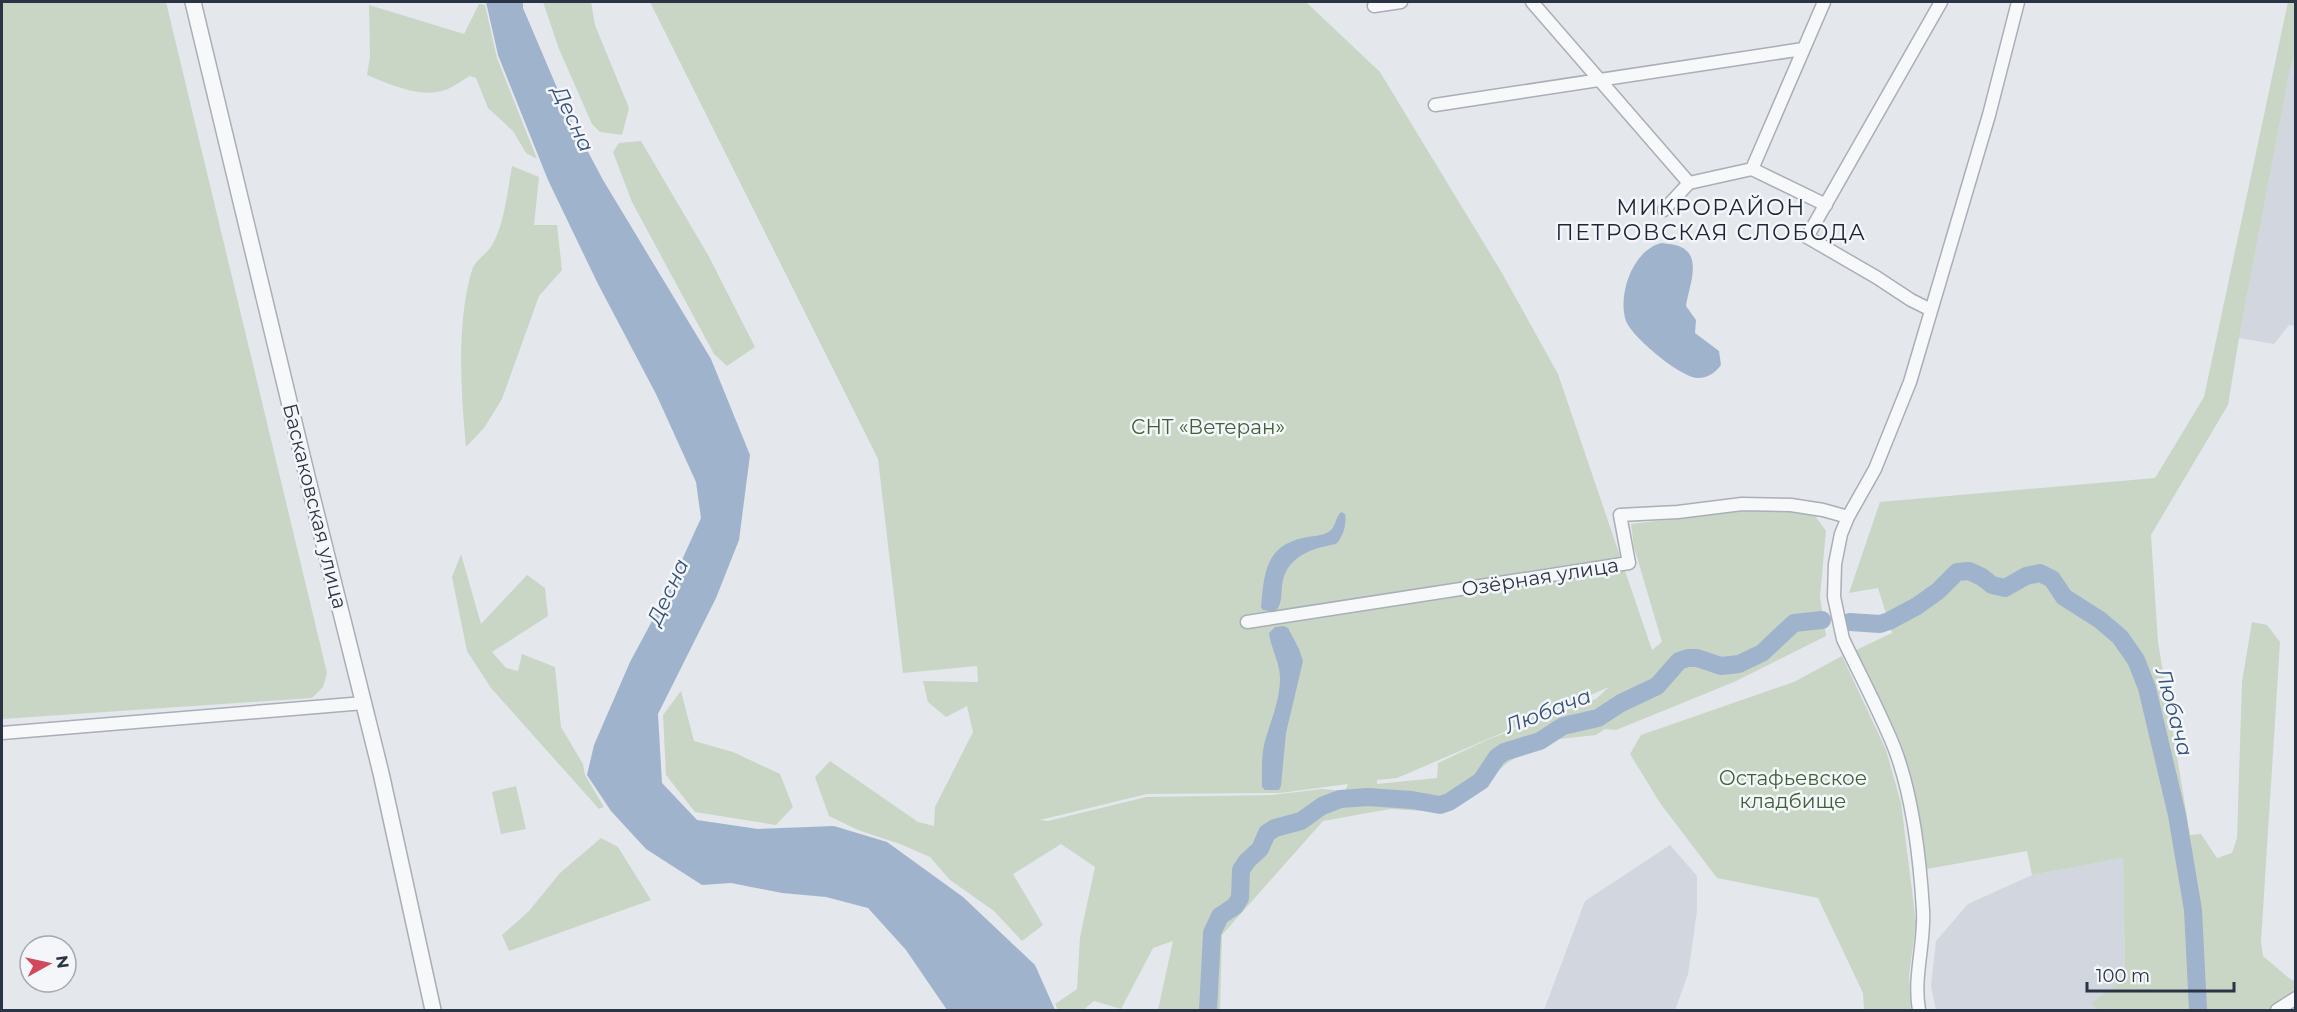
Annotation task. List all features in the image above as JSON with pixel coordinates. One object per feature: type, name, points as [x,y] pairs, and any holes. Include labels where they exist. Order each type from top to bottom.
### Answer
[{"type":"street","name":"Баскаковская улица","points":[[193,2],[397,841],[432,1010]]},
{"type":"street","points":[[1374,6],[1401,2]]},
{"type":"street","points":[[1533,2],[1689,183]]},
{"type":"street","points":[[1752,169],[1824,2]]},
{"type":"street","points":[[1931,310],[1807,237],[1941,2]]},
{"type":"street","points":[[1919,1011],[1917,975],[1924,923],[1909,801],[1894,747],[1843,639],[1835,610],[1833,589],[1835,564],[1841,534],[1848,517],[1875,469],[1910,382],[1989,115],[2018,2]]},
{"type":"street","points":[[1435,105],[1803,49]]},
{"type":"street","points":[[1664,210],[1689,183],[1752,169],[1826,204]]},
{"type":"street","name":"Озёрная улица","points":[[1247,622],[1629,563],[1620,515],[1678,513],[1742,504],[1791,505],[1848,517]]},
{"type":"street","points":[[2,733],[364,703]]},
{"type":"street","points":[[2277,1011],[2295,998]]},
{"type":"shaded area","points":[[2295,53],[2295,326],[2289,325],[2274,344],[2239,338]]},
{"type":"shaded area","points":[[1670,845],[1697,876],[1697,911],[1688,974],[1675,1010],[1544,1010],[1585,901]]},
{"type":"shaded area","points":[[2123,858],[2125,979],[2092,1003],[2098,1010],[1936,1010],[1931,986],[1936,941],[1968,904],[2032,875]]},
{"type":"green space","points":[[2,2],[166,2],[327,673],[323,687],[312,698],[2,719]]},
{"type":"green space","points":[[543,2],[591,2],[595,25],[629,108],[622,135],[600,132],[592,124],[559,49]]},
{"type":"green space","name":"СНТ «Ветеран»","points":[[650,2],[1306,2],[1380,72],[1502,273],[1558,374],[1652,650],[1662,642],[1634,547],[1631,524],[1744,511],[1812,512],[1826,531],[1820,597],[1826,636],[1734,682],[1616,730],[1605,729],[1596,735],[1559,739],[1532,748],[1507,763],[1463,803],[1440,812],[1390,809],[1323,821],[1222,935],[1220,1010],[1158,1010],[1173,941],[1153,948],[1121,1009],[1094,1001],[1083,1010],[1058,1010],[1055,1004],[1077,989],[1080,937],[1095,867],[1061,844],[1013,874],[1043,925],[1022,941],[994,911],[950,880],[930,857],[858,830],[829,816],[815,777],[830,761],[918,822],[934,826],[935,807],[973,732],[967,706],[946,717],[928,702],[923,681],[978,682],[977,666],[903,673],[878,459]],"holes":[[[1609,687],[1596,699],[1487,740],[1438,763],[1437,778],[1377,784],[1377,780],[1397,778]],[[1348,784],[1345,791],[1322,789],[1272,795],[1146,797],[1048,821],[1040,820],[1147,794],[1280,793]]]},
{"type":"green space","points":[[2288,2],[2295,2],[2295,53],[2228,405],[2151,535],[2158,642],[2190,835],[2201,834],[2217,858],[2232,853],[2237,838],[2242,682],[2252,622],[2267,625],[2280,642],[2261,942],[2263,956],[2295,981],[2295,1010],[2098,1010],[2091,1003],[2125,979],[2123,858],[2032,875],[2027,851],[1927,869],[1909,770],[1901,744],[1856,650],[1892,633],[1878,588],[1849,593],[1880,502],[2155,478],[2204,397]]},
{"type":"green space","points":[[479,4],[485,5],[497,58],[537,159],[526,153],[513,131],[488,108],[476,78],[470,76],[445,90],[426,93],[405,89],[367,75],[370,57],[369,5],[464,34]]},
{"type":"green space","points":[[641,141],[708,255],[755,347],[727,366],[714,354],[632,202],[613,152],[619,143]]},
{"type":"green space","points":[[512,166],[539,177],[534,225],[557,225],[562,270],[539,296],[502,399],[484,428],[466,447],[461,358],[467,291],[474,266],[490,248],[500,228]]},
{"type":"green space","points":[[461,554],[481,624],[527,575],[545,588],[548,616],[492,652],[506,668],[518,671],[522,654],[555,667],[561,727],[583,764],[585,775],[604,807],[599,809],[491,688],[467,651],[452,577]]},
{"type":"green space","name":"Остафьевское кладбище","points":[[1842,656],[1886,750],[1901,803],[1916,923],[1909,975],[1911,1010],[1864,1010],[1863,993],[1818,898],[1717,878],[1660,803],[1630,754],[1641,735],[1794,682]]},
{"type":"green space","points":[[681,691],[694,741],[733,752],[780,774],[793,807],[776,825],[695,812],[666,775],[663,715]]},
{"type":"green space","points":[[516,786],[526,829],[501,834],[492,792]]},
{"type":"green space","points":[[601,838],[618,847],[651,900],[509,951],[502,935],[529,911],[560,873]]},
{"type":"water","name":"Десна","points":[[486,2],[523,2],[523,8],[569,116],[603,180],[711,359],[750,455],[739,540],[716,598],[658,714],[662,783],[697,820],[758,829],[834,826],[887,842],[963,897],[1035,965],[1055,1010],[947,1010],[906,950],[868,908],[826,897],[782,893],[731,883],[702,885],[646,849],[611,811],[587,775],[594,745],[630,662],[666,595],[701,518],[696,482],[656,394],[598,284],[548,180],[498,55]]},
{"type":"water","points":[[1662,243],[1681,247],[1688,252],[1691,258],[1693,274],[1686,306],[1696,320],[1695,333],[1719,351],[1721,365],[1705,377],[1690,376],[1669,364],[1637,337],[1626,321],[1624,299],[1626,286],[1635,263],[1652,247]]},
{"type":"water","points":[[1341,512],[1345,514],[1345,522],[1336,544],[1303,554],[1291,564],[1283,580],[1278,608],[1275,612],[1263,610],[1261,607],[1263,584],[1274,555],[1290,542],[1327,533]]},
{"type":"water","points":[[1275,627],[1288,628],[1303,661],[1286,733],[1281,786],[1279,790],[1265,790],[1262,787],[1263,752],[1280,686],[1279,666],[1269,633]]},
{"type":"waterway","name":"Любача","points":[[1850,622],[1880,624],[1889,621],[1917,606],[1938,591],[1957,572],[1969,571],[1992,585],[2005,588],[2026,576],[2040,573],[2052,579],[2064,597],[2100,620],[2120,637],[2136,660],[2147,688],[2177,815],[2193,910],[2198,1010]]},
{"type":"waterway","name":"Любача","points":[[1208,1010],[1212,933],[1220,916],[1235,906],[1240,898],[1241,870],[1260,849],[1267,833],[1275,828],[1301,821],[1322,806],[1340,799],[1368,797],[1412,800],[1440,805],[1449,802],[1481,781],[1497,757],[1504,752],[1540,741],[1563,726],[1598,718],[1621,703],[1657,686],[1679,661],[1697,658],[1721,666],[1739,664],[1762,653],[1794,623],[1822,620]]},
{"type":"district","name":"МИКРОРАЙОН ПЕТРОВСКАЯ СЛОБОДА","points":[[1711,220]]}]
